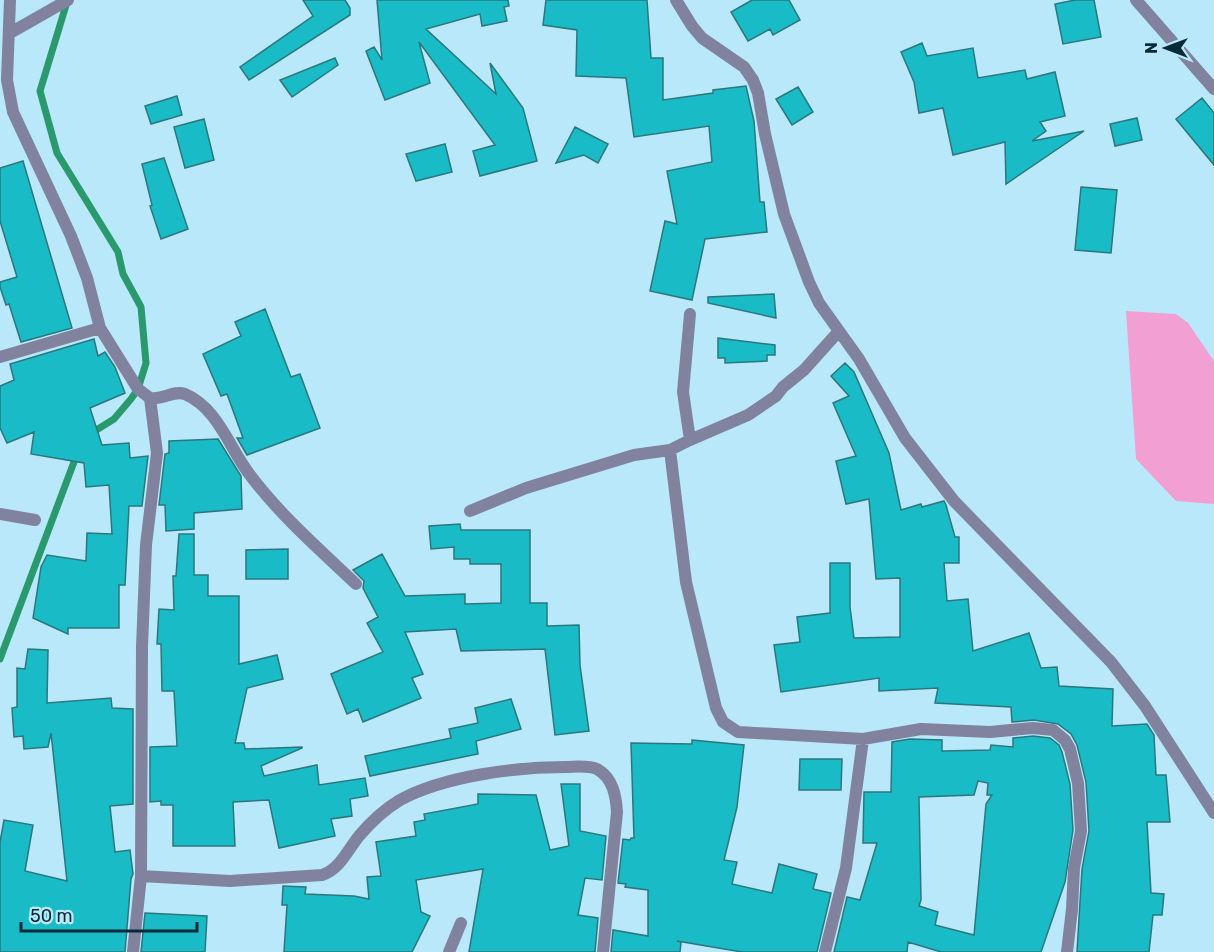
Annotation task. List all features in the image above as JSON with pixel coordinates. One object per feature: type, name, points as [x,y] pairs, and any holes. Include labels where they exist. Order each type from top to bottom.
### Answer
[{"type":"street","points":[[10,0],[10,33],[3,82],[13,112],[71,236],[87,278],[100,328],[138,389],[150,398],[159,399],[170,394],[183,393],[205,406],[249,475],[284,514],[356,584]]},
{"type":"street","points":[[10,33],[68,0]]},
{"type":"street","points":[[676,0],[702,38],[744,67],[753,80],[758,93],[784,214],[819,303],[859,359],[905,438],[954,501],[1112,662],[1144,706],[1214,813]]},
{"type":"street","points":[[1136,0],[1214,89]]},
{"type":"street","points":[[690,314],[683,392],[690,440]]},
{"type":"street","points":[[0,357],[100,328]]},
{"type":"street","points":[[470,511],[526,489],[634,455],[670,450],[748,415],[776,396],[783,387],[804,370],[838,331]]},
{"type":"street","points":[[133,952],[141,876],[142,647],[146,545],[157,453],[150,398]]},
{"type":"street","points":[[670,450],[686,582],[716,708],[723,723],[738,732],[863,739],[921,729],[990,732],[1033,728],[1053,730],[1059,735],[1070,749],[1073,760],[1078,783],[1081,831],[1074,868],[1072,909],[1066,952]]},
{"type":"street","points":[[0,514],[35,520]]},
{"type":"street","points":[[825,952],[846,868],[863,739]]},
{"type":"street","points":[[141,876],[230,881],[322,875],[337,866],[360,835],[400,800],[433,787],[482,775],[529,768],[588,766],[600,771],[610,782],[614,788],[617,805],[603,952]]},
{"type":"street","points":[[449,952],[461,923]]},
{"type":"shaded area","points":[[1126,311],[1176,314],[1188,323],[1214,361],[1214,504],[1176,501],[1136,459]]},
{"type":"building","points":[[303,0],[345,0],[350,8],[350,15],[249,80],[240,67],[313,16]]},
{"type":"building","points":[[377,0],[508,0],[509,6],[504,7],[507,21],[482,26],[480,14],[426,29],[496,94],[490,63],[523,108],[537,161],[480,176],[473,151],[495,145],[419,42],[430,83],[385,100],[366,51],[374,47],[382,60]]},
{"type":"building","points":[[546,0],[647,0],[651,58],[663,58],[663,100],[746,86],[754,121],[760,202],[764,202],[767,232],[705,239],[692,300],[650,291],[665,221],[677,224],[667,171],[712,162],[709,126],[634,137],[626,78],[576,76],[577,30],[543,25]]},
{"type":"building","points":[[752,0],[789,0],[800,20],[773,35],[770,29],[748,41],[731,12]]},
{"type":"building","points":[[1075,0],[1094,0],[1101,37],[1063,44],[1055,4]]},
{"type":"building","points":[[922,43],[927,56],[973,48],[978,78],[1025,70],[1027,79],[1055,72],[1065,116],[1040,122],[1046,131],[1032,141],[1084,131],[1006,184],[1005,142],[953,155],[943,108],[919,113],[914,82],[901,52]]},
{"type":"building","points":[[335,58],[338,65],[292,97],[280,80]]},
{"type":"building","points":[[798,87],[813,112],[792,125],[776,99]]},
{"type":"building","points":[[177,96],[182,115],[151,124],[145,106]]},
{"type":"building","points":[[1202,98],[1214,113],[1214,165],[1176,119]]},
{"type":"building","points":[[1137,118],[1142,140],[1115,146],[1110,124]]},
{"type":"building","points":[[204,119],[214,160],[185,168],[174,127]]},
{"type":"building","points":[[575,127],[608,144],[598,163],[584,155],[556,163]]},
{"type":"building","points":[[445,144],[452,172],[416,181],[406,154]]},
{"type":"building","points":[[164,158],[188,229],[161,239],[150,206],[152,205],[142,164]]},
{"type":"building","points":[[23,161],[72,328],[21,342],[9,304],[6,305],[0,287],[0,282],[17,277],[0,221],[0,168]]},
{"type":"building","points":[[1081,187],[1117,190],[1111,253],[1075,250]]},
{"type":"building","points":[[774,294],[776,318],[708,303],[708,297]]},
{"type":"building","points":[[265,309],[291,377],[300,374],[320,428],[247,455],[237,438],[243,438],[227,394],[221,396],[203,354],[241,336],[235,322]]},
{"type":"building","points":[[718,338],[775,345],[775,355],[767,355],[767,361],[725,363],[725,358],[718,358]]},
{"type":"building","points":[[94,339],[98,356],[105,352],[115,367],[125,393],[90,408],[102,445],[129,443],[130,458],[148,456],[142,506],[129,506],[125,585],[119,585],[119,628],[68,628],[68,634],[33,618],[41,567],[47,555],[86,561],[87,533],[112,534],[109,485],[86,487],[84,463],[31,454],[34,432],[7,443],[0,428],[0,386],[14,380],[10,364]]},
{"type":"building","points":[[845,363],[854,372],[889,453],[901,510],[944,501],[946,505],[955,537],[959,537],[959,563],[944,563],[947,601],[968,599],[973,651],[1029,633],[1041,668],[1057,667],[1059,686],[1113,689],[1112,726],[1147,724],[1154,735],[1156,775],[1166,775],[1170,822],[1147,822],[1151,893],[1164,894],[1162,915],[1153,915],[1149,952],[1077,952],[1082,869],[1089,831],[1086,782],[1077,745],[1071,734],[1058,724],[1034,720],[1012,722],[1011,707],[935,703],[938,688],[879,691],[879,678],[781,692],[774,645],[800,642],[797,617],[830,613],[830,563],[850,563],[850,607],[854,638],[900,637],[900,578],[876,579],[869,499],[846,504],[836,461],[856,456],[833,403],[849,396],[831,376]]},
{"type":"building","points":[[218,439],[241,476],[242,509],[194,513],[194,529],[166,531],[165,505],[159,505],[165,454],[169,453],[169,441]]},
{"type":"building","points":[[460,524],[461,530],[530,530],[530,603],[547,603],[547,626],[579,625],[580,665],[589,731],[555,735],[545,649],[461,651],[456,629],[405,632],[423,674],[412,678],[421,698],[363,722],[358,709],[347,714],[331,674],[383,652],[367,623],[378,617],[363,588],[364,581],[353,570],[382,554],[405,596],[465,594],[465,604],[501,603],[501,564],[470,564],[470,559],[454,559],[454,547],[431,549],[429,526]]},
{"type":"building","points":[[179,534],[194,534],[194,575],[208,575],[208,596],[239,596],[239,664],[277,655],[283,679],[247,688],[235,743],[244,743],[245,749],[302,747],[261,766],[264,776],[317,765],[319,785],[365,778],[368,796],[350,799],[352,816],[331,819],[335,836],[279,848],[269,800],[233,802],[235,846],[173,846],[173,805],[161,805],[161,801],[150,802],[150,747],[177,746],[174,691],[162,691],[161,644],[157,644],[159,609],[174,610],[173,576],[176,576]]},
{"type":"building","points":[[288,549],[288,579],[246,579],[246,550]]},
{"type":"building","points":[[28,649],[48,650],[47,703],[111,698],[112,708],[133,709],[133,804],[110,806],[115,852],[130,850],[133,874],[125,952],[0,952],[0,842],[4,820],[33,825],[25,871],[67,881],[51,733],[48,747],[24,749],[23,736],[14,737],[12,708],[17,707],[17,668],[25,669]]},
{"type":"building","points":[[511,699],[521,729],[476,741],[478,754],[370,776],[365,756],[451,738],[449,729],[478,723],[475,708]]},
{"type":"building","points":[[1033,736],[1050,738],[1059,745],[1070,784],[1073,830],[1065,882],[1041,952],[941,952],[908,942],[907,952],[834,952],[847,897],[860,900],[877,843],[863,843],[864,792],[891,792],[892,742],[910,739],[942,740],[942,751],[990,750],[991,745],[1013,747],[1013,738]],"holes":[[[978,781],[988,783],[987,795],[992,795],[986,804],[974,935],[935,925],[938,912],[919,906],[921,900],[919,797],[974,795]]]},
{"type":"building","points":[[692,740],[744,745],[737,807],[724,860],[737,862],[732,884],[772,893],[779,864],[817,874],[813,889],[831,893],[817,952],[742,952],[677,941],[681,942],[680,952],[611,952],[613,930],[648,936],[648,890],[625,887],[626,884],[618,883],[623,839],[634,838],[631,743],[692,744]]},
{"type":"building","points":[[800,759],[842,759],[841,790],[799,790]]},
{"type":"building","points":[[561,784],[580,784],[580,831],[606,836],[602,880],[585,878],[578,915],[598,918],[595,952],[469,952],[483,869],[416,880],[421,912],[430,916],[412,952],[284,952],[287,905],[282,905],[283,886],[306,887],[305,894],[354,896],[369,899],[367,877],[381,876],[376,842],[416,836],[414,822],[425,820],[424,814],[478,804],[478,794],[536,795],[550,850],[569,846]]},
{"type":"building","points":[[145,913],[207,916],[205,952],[141,952]]},
{"type":"waterway","points":[[67,2],[40,91],[57,153],[118,252],[123,274],[141,307],[146,363],[138,389],[131,399],[114,419],[90,434]]},
{"type":"waterway","points":[[0,659],[77,454]]}]
